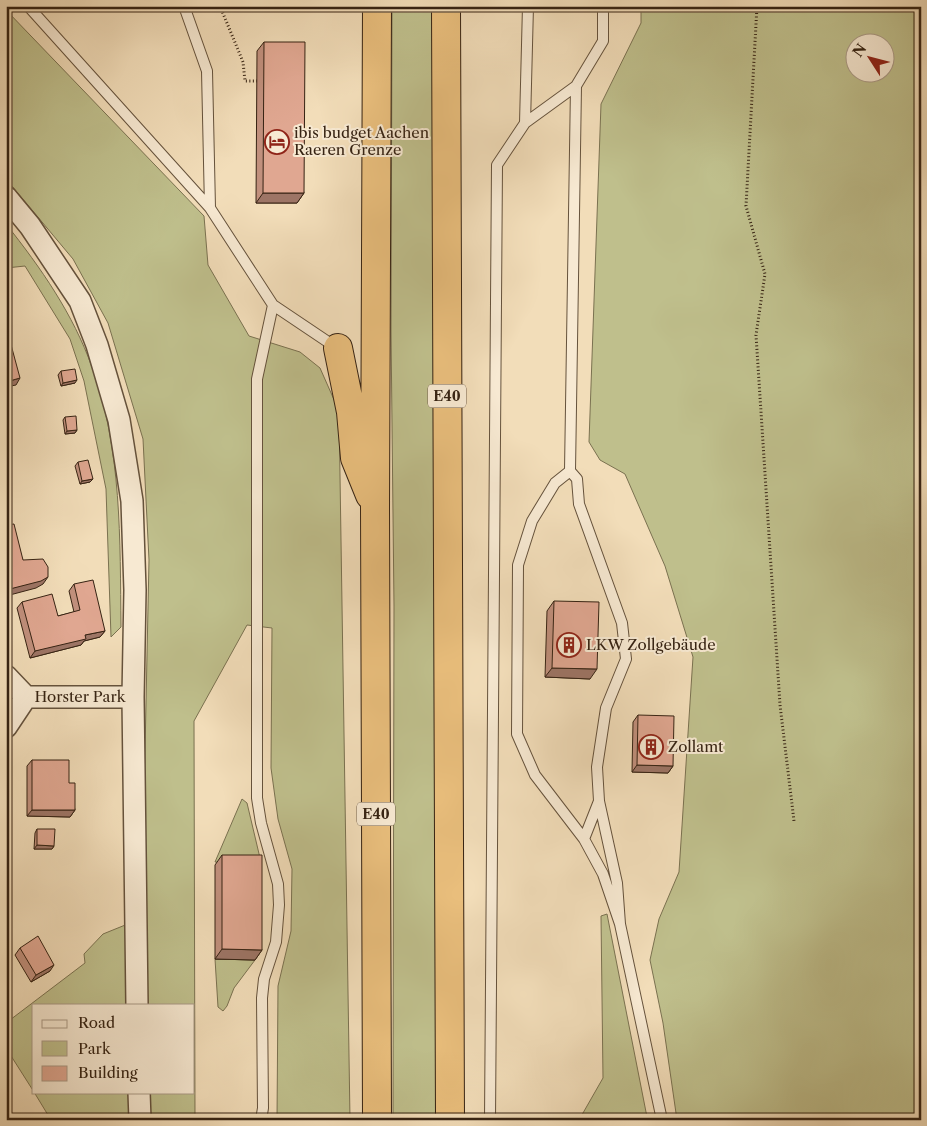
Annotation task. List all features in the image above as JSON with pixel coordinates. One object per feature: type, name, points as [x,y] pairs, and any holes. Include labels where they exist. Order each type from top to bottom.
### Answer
[{"type":"highway","name":"E40","points":[[377,6],[375,508],[377,1120]]},
{"type":"highway","name":"E40","points":[[446,6],[450,1120]]},
{"type":"highway","points":[[446,38],[457,6]]},
{"type":"highway","points":[[338,348],[351,412],[355,458],[375,508]]},
{"type":"street","points":[[6,197],[30,226],[80,302],[97,344],[119,420],[132,501],[135,590],[133,697],[137,1004]]},
{"type":"street","name":"Horster Park","points":[[6,676],[26,697],[133,697]]},
{"type":"street","name":"Horster Park","points":[[6,727],[26,697]]},
{"type":"street","points":[[139,1094],[140,1120]]},
{"type":"lane","points":[[28,6],[210,208],[273,305],[338,348]]},
{"type":"lane","points":[[184,6],[208,71],[210,208]]},
{"type":"lane","points":[[524,123],[528,6]]},
{"type":"lane","points":[[490,1120],[498,165],[524,123],[576,86],[602,41],[603,6]]},
{"type":"lane","points":[[576,86],[570,471],[576,479],[580,504],[622,623],[626,659],[606,708],[597,767],[599,801],[617,883],[620,924]]},
{"type":"lane","points":[[260,1120],[263,1108],[262,998],[264,979],[276,942],[279,905],[278,884],[261,823],[257,798],[257,379],[273,305]]},
{"type":"lane","points":[[570,471],[555,483],[532,520],[518,565],[517,734],[535,775],[584,839],[603,874],[620,924],[662,1120]]},
{"type":"lane","points":[[584,839],[599,801]]},
{"type":"path","points":[[220,6],[243,62],[245,81],[257,81]]},
{"type":"path","points":[[757,6],[746,206],[765,274],[756,335],[780,705],[794,821]]},
{"type":"green space","points":[[392,6],[435,6],[438,1120],[393,1120]]},
{"type":"green space","points":[[641,6],[921,6],[921,1120],[677,1120],[663,1023],[650,960],[659,919],[679,872],[693,657],[665,566],[625,474],[600,460],[589,442],[601,104],[641,23]]},
{"type":"green space","points":[[6,10],[204,216],[208,265],[249,336],[300,352],[320,368],[339,411],[350,1120],[277,1120],[278,986],[291,931],[292,869],[278,819],[271,768],[272,628],[247,625],[194,721],[195,1004],[32,1004],[32,1089],[6,1048],[6,1023],[85,963],[84,954],[103,934],[145,917],[144,800],[149,560],[143,439],[108,323],[73,259],[6,179]]},
{"type":"green space","points":[[6,224],[32,257],[66,310],[84,347],[102,398],[114,463],[119,529],[121,627],[111,637],[106,489],[84,381],[70,339],[25,266],[6,268]]},
{"type":"green space","points":[[242,799],[247,803],[260,858],[255,862],[215,862]]},
{"type":"green space","points":[[607,914],[648,1120],[579,1120],[603,1078],[601,916]]},
{"type":"green space","points":[[215,959],[255,960],[234,988],[223,1011],[218,1007]]},
{"type":"green space","points":[[35,1094],[195,1094],[195,1120],[51,1120]]},
{"type":"building","name":"ibis budget Aachen Raeren Grenze","points":[[264,42],[305,42],[304,193],[263,193]]},
{"type":"building","points":[[10,341],[20,378],[6,382],[6,342]]},
{"type":"building","points":[[75,369],[77,380],[63,383],[61,371]]},
{"type":"building","points":[[76,416],[77,430],[67,431],[65,417]]},
{"type":"building","points":[[88,460],[93,479],[82,481],[78,462]]},
{"type":"building","points":[[14,524],[23,560],[43,559],[48,567],[48,577],[41,581],[6,590],[6,525]]},
{"type":"building","points":[[93,580],[105,631],[85,635],[86,639],[35,651],[22,602],[52,594],[58,616],[80,610],[74,584]]},
{"type":"building","name":"LKW Zollgebäude","points":[[554,601],[599,602],[597,669],[552,668]]},
{"type":"building","name":"Zollamt","points":[[638,715],[674,716],[673,766],[637,765]]},
{"type":"building","points":[[32,760],[69,760],[69,783],[75,783],[75,810],[32,810]]},
{"type":"building","points":[[37,829],[55,829],[54,846],[37,845]]},
{"type":"building","points":[[222,855],[262,855],[262,950],[222,949]]},
{"type":"building","points":[[38,936],[54,965],[36,975],[20,948]]},
{"type":"place","name":"ibis budget Aachen Raeren Grenze","points":[[277,142]]},
{"type":"place","name":"LKW Zollgebäude","points":[[569,645]]},
{"type":"place","name":"Zollamt","points":[[651,747]]}]
